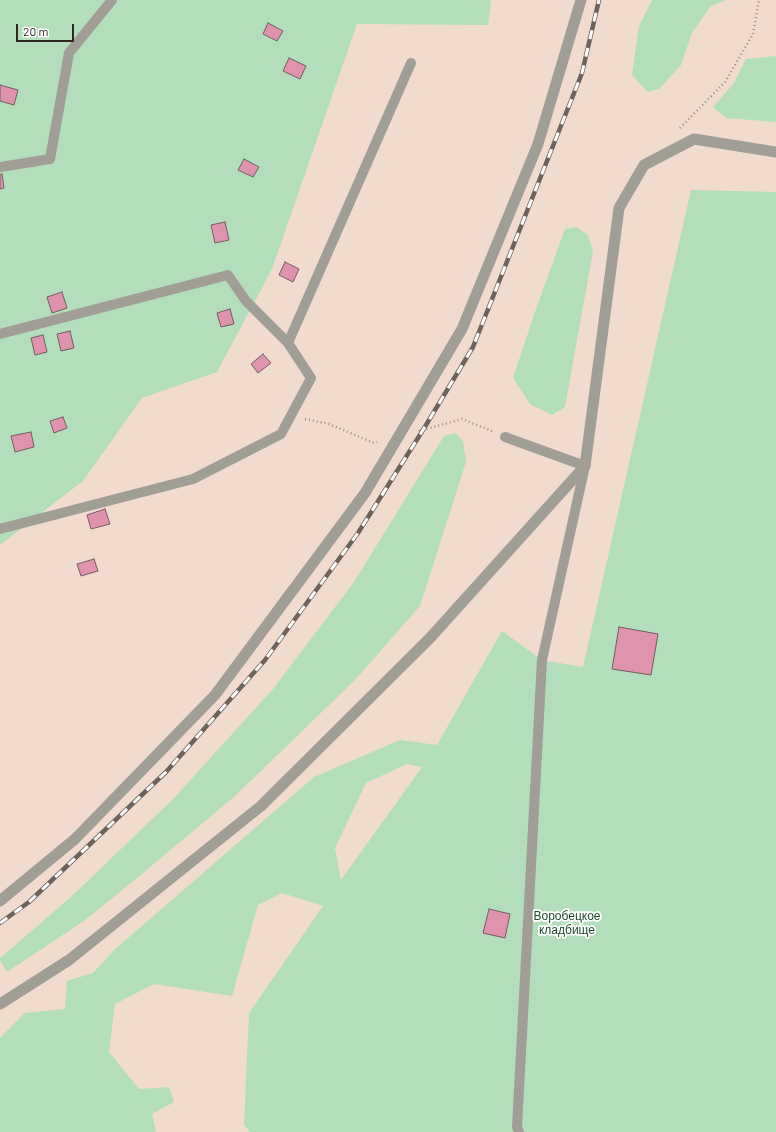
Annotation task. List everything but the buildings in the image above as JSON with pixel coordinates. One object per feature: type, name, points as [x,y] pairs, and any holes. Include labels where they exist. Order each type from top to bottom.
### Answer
[{"type":"street","points":[[0,901],[75,839],[215,695],[365,493],[462,329],[538,144],[581,0]]},
{"type":"street","points":[[0,1004],[69,960],[261,806],[430,638],[586,466],[619,208],[644,165],[694,139],[776,152]]},
{"type":"lane","points":[[0,167],[50,160],[69,53],[112,0]]},
{"type":"lane","points":[[288,343],[411,63]]},
{"type":"lane","points":[[0,334],[228,275],[246,300],[288,343],[311,378],[280,434],[193,479],[0,529]]},
{"type":"lane","points":[[505,437],[586,466],[542,660],[517,1127],[519,1132]]},
{"type":"path","points":[[676,132],[725,82],[753,34],[759,0]]},
{"type":"green space","points":[[0,0],[491,0],[488,25],[357,24],[272,269],[217,372],[142,398],[83,481],[0,545]]},
{"type":"green space","points":[[652,0],[725,0],[710,7],[692,33],[681,65],[659,89],[648,92],[632,75],[639,26]]},
{"type":"green space","points":[[776,56],[776,122],[726,118],[713,107],[734,83],[746,59]]},
{"type":"green space","name":"Воробецкое кладбище","points":[[691,190],[776,192],[776,1132],[250,1132],[244,1125],[249,1013],[323,906],[282,893],[258,905],[232,996],[154,984],[115,1004],[109,1052],[139,1089],[169,1087],[174,1102],[152,1114],[156,1132],[0,1132],[0,1038],[25,1013],[65,1009],[67,981],[93,973],[114,950],[314,777],[400,740],[437,745],[502,631],[542,660],[583,667]],"holes":[[[407,764],[422,767],[341,880],[335,848],[366,783]]]},
{"type":"green space","points":[[576,227],[588,235],[593,251],[565,407],[552,415],[530,404],[513,378],[565,229]]},
{"type":"green space","points":[[455,433],[463,441],[466,462],[420,606],[355,680],[235,796],[84,921],[7,972],[0,958],[72,896],[174,798],[273,689],[354,582],[444,436]]},
{"type":"railway","points":[[0,923],[29,902],[166,772],[265,660],[358,533],[473,347],[582,73],[599,0]]}]
